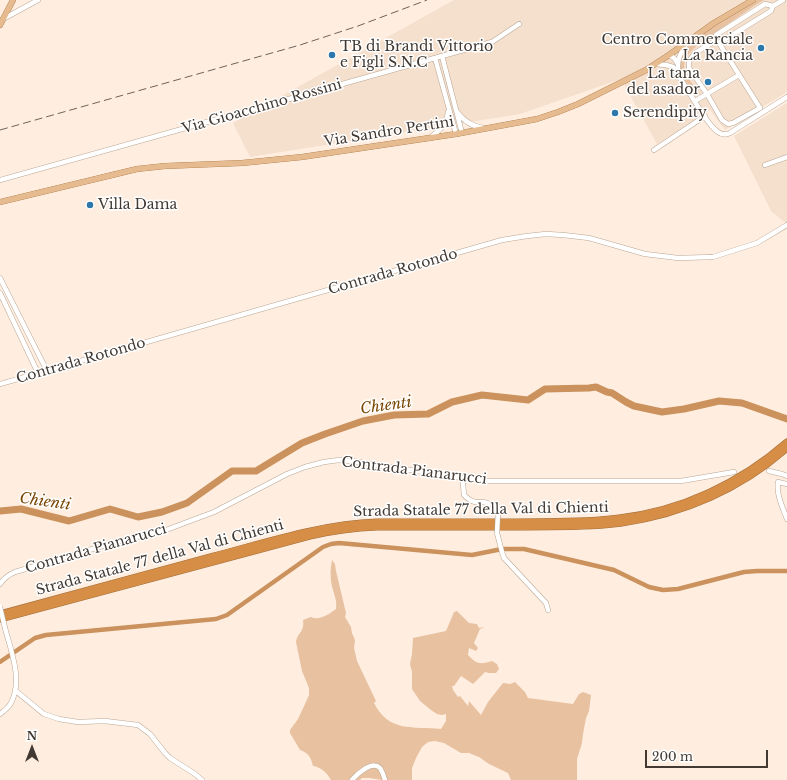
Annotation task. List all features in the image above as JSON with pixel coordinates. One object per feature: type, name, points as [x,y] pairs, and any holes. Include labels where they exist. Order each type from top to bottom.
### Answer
[{"type":"highway","name":"Strada Statale 77 della Val di Chienti","points":[[0,614],[280,539],[331,527],[377,522],[583,521],[640,515],[677,505],[716,490],[750,470],[787,442]]},
{"type":"highway","name":"Strada Statale 77 della Val di Chienti","points":[[0,619],[332,531],[377,527],[588,526],[641,520],[678,510],[718,494],[754,473],[787,448]]},
{"type":"main road","points":[[0,25],[13,0]]},
{"type":"main road","name":"Via Sandro Pertini","points":[[0,202],[137,169],[269,161],[456,134],[537,119],[578,104],[656,64],[714,23],[753,0]]},
{"type":"street","points":[[3,19],[38,0]]},
{"type":"street","points":[[773,6],[765,4],[716,35],[717,42],[760,108],[734,123],[728,124],[722,120],[707,94],[689,68],[689,61],[695,53],[717,42],[771,11],[773,6],[783,0]]},
{"type":"street","name":"Via Gioacchino Rossini","points":[[0,180],[492,42],[519,24]]},
{"type":"street","points":[[679,77],[678,64],[681,52],[688,42]]},
{"type":"street","points":[[669,55],[674,58],[678,64]]},
{"type":"street","points":[[669,55],[672,67],[715,130],[720,133],[727,134],[787,97]]},
{"type":"street","points":[[442,56],[462,132]]},
{"type":"street","points":[[435,58],[456,134]]},
{"type":"street","points":[[656,64],[672,67]]},
{"type":"street","points":[[695,101],[739,75]]},
{"type":"street","points":[[443,87],[449,86]]},
{"type":"street","points":[[431,137],[439,131],[446,121],[448,109]]},
{"type":"street","points":[[455,109],[461,117],[469,123],[479,128],[488,128]]},
{"type":"street","points":[[654,150],[705,116]]},
{"type":"street","points":[[765,165],[787,157]]},
{"type":"street","name":"Contrada Rotondo","points":[[0,384],[502,240],[546,234],[563,235],[589,238],[645,254],[678,258],[713,257],[757,243],[787,225]]},
{"type":"street","points":[[0,278],[46,371]]},
{"type":"street","points":[[0,293],[38,373]]},
{"type":"street","name":"Contrada Pianarucci","points":[[0,584],[9,574],[116,542],[166,530],[214,512],[287,474],[324,462],[339,460],[352,461],[490,481],[681,481],[734,472]]},
{"type":"street","points":[[769,472],[787,476]]},
{"type":"street","points":[[462,478],[464,495],[468,499],[474,502],[484,502],[496,508],[498,514],[497,534],[504,558],[546,603],[548,610]]},
{"type":"street","points":[[787,484],[778,482],[778,493],[787,519]]},
{"type":"street","points":[[0,607],[17,678],[16,691],[11,704],[0,714]]},
{"type":"street","points":[[16,691],[44,714],[59,719],[78,722],[105,721],[138,725],[150,734],[170,758],[202,780]]},
{"type":"street","points":[[352,780],[363,770],[373,765],[380,769],[386,780]]},
{"type":"shaded area","points":[[454,0],[787,0],[787,92],[725,130],[710,110],[657,144],[621,79],[520,114],[250,157],[233,123]]},
{"type":"shaded area","points":[[757,0],[764,0],[700,43],[687,56],[684,68],[689,80],[700,94],[696,95],[685,80],[680,69],[681,59],[687,49],[697,38],[709,29]]},
{"type":"shaded area","points":[[787,103],[787,224],[771,211],[734,136]]},
{"type":"shaded area","points":[[332,560],[335,564],[346,613],[345,617],[351,627],[355,640],[354,648],[357,661],[376,701],[374,703],[380,713],[394,724],[441,729],[446,721],[446,714],[437,714],[431,710],[420,701],[412,689],[412,672],[410,664],[413,638],[446,631],[454,612],[457,611],[469,623],[477,624],[479,628],[485,627],[480,629],[474,643],[478,648],[476,651],[469,648],[468,655],[478,663],[492,661],[497,664],[499,669],[496,673],[485,672],[473,684],[461,676],[454,686],[452,686],[458,697],[460,696],[468,706],[469,701],[481,715],[488,702],[503,683],[510,684],[515,682],[525,692],[528,698],[573,704],[579,694],[583,692],[591,695],[582,743],[577,759],[577,780],[511,780],[508,773],[489,764],[479,757],[469,753],[461,753],[444,743],[435,741],[428,742],[422,747],[412,768],[412,780],[362,778],[360,780],[331,780],[324,771],[313,766],[309,756],[300,750],[290,733],[290,730],[298,719],[309,695],[309,688],[302,671],[296,642],[303,627],[303,620],[311,617],[321,618],[336,609],[331,579]]},
{"type":"waterway","name":"Chienti","points":[[0,511],[21,509],[69,521],[110,509],[138,517],[162,512],[187,503],[232,471],[256,471],[302,443],[325,434],[363,421],[394,415],[428,414],[452,402],[482,395],[528,400],[545,389],[596,387],[612,393],[634,406],[662,412],[684,409],[719,401],[742,403],[787,419]]},
{"type":"waterway","points":[[0,662],[35,638],[46,635],[216,619],[227,615],[323,547],[339,543],[472,555],[502,549],[524,549],[614,570],[649,587],[663,590],[678,589],[744,572],[787,571]]},
{"type":"railway","points":[[0,130],[300,45],[358,26],[427,0]]},
{"type":"place","name":"Centro Commerciale La Rancia","points":[[761,48]]},
{"type":"place","name":"TB di Brandi Vittorio e Figli S.N.C","points":[[332,55]]},
{"type":"place","name":"La tana del asador","points":[[708,82]]},
{"type":"place","name":"Serendipity","points":[[615,113]]},
{"type":"place","name":"Villa Dama","points":[[90,205]]}]
